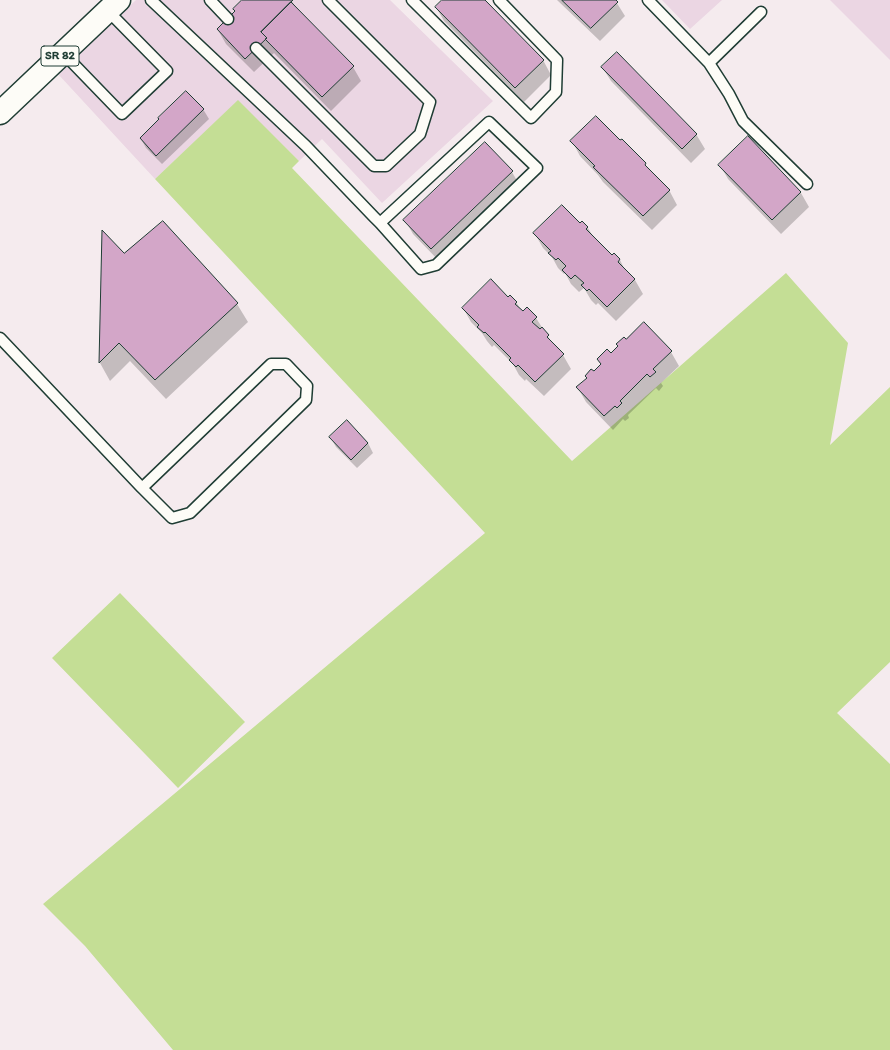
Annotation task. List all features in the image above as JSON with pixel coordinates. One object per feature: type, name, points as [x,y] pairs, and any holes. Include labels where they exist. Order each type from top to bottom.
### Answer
[{"type":"main road","name":"SR 82","points":[[0,113],[114,5]]},
{"type":"lane","points":[[151,0],[306,146],[422,269],[436,265],[537,168],[489,122],[380,223]]},
{"type":"lane","points":[[210,0],[228,19]]},
{"type":"lane","points":[[256,48],[374,166],[386,166],[420,134],[430,102],[328,0]]},
{"type":"lane","points":[[412,0],[531,118],[556,92],[557,60],[499,0]]},
{"type":"lane","points":[[648,0],[709,63],[729,94],[743,121],[807,184]]},
{"type":"lane","points":[[63,53],[122,114],[167,71],[114,5]]},
{"type":"lane","points":[[709,63],[761,12]]},
{"type":"lane","points":[[0,338],[142,488],[172,518],[190,513],[306,400],[307,386],[286,364],[271,364],[142,488]]},
{"type":"shaded area","points":[[136,0],[390,0],[493,101],[382,203],[322,139],[299,161],[238,101],[155,179],[58,74]]},
{"type":"shaded area","points":[[662,0],[722,0],[690,29]]},
{"type":"shaded area","points":[[830,0],[890,0],[890,60]]},
{"type":"green space","points":[[238,100],[299,161],[292,168],[572,461],[786,273],[848,343],[830,445],[890,387],[890,662],[837,713],[890,764],[890,1050],[173,1050],[85,946],[43,904],[485,533],[155,179]]},
{"type":"green space","points":[[120,593],[245,722],[178,788],[52,658]]},
{"type":"building","points":[[242,0],[293,0],[261,32],[267,38],[245,59],[217,29],[235,11],[233,9]]},
{"type":"building","points":[[442,0],[485,0],[544,60],[515,88],[435,7]]},
{"type":"building","points":[[562,0],[616,0],[618,2],[591,28]]},
{"type":"building","points":[[291,2],[354,66],[322,97],[265,39],[267,38],[261,32]]},
{"type":"building","points":[[617,52],[697,134],[682,149],[601,67]]},
{"type":"building","points":[[186,91],[204,109],[156,156],[140,138]]},
{"type":"building","points":[[596,116],[646,163],[645,165],[670,190],[643,216],[593,167],[595,166],[570,141]]},
{"type":"building","points":[[748,136],[801,192],[772,220],[718,165]]},
{"type":"building","points":[[485,142],[513,171],[431,249],[403,220]]},
{"type":"building","points":[[562,205],[580,223],[582,221],[588,227],[586,229],[612,255],[614,253],[620,259],[618,262],[635,279],[607,307],[589,289],[587,291],[581,285],[584,283],[575,275],[571,279],[562,270],[566,266],[558,258],[556,260],[548,253],[551,251],[533,233]]},
{"type":"building","points":[[163,221],[238,303],[155,380],[119,343],[99,363],[102,230],[124,253]]},
{"type":"building","points":[[491,279],[508,297],[510,295],[517,302],[515,304],[523,311],[527,307],[537,317],[532,322],[540,329],[542,327],[549,335],[547,337],[564,354],[535,382],[518,365],[516,367],[509,360],[511,358],[485,332],[484,333],[477,327],[479,325],[462,308]]},
{"type":"building","points":[[644,322],[672,351],[653,369],[656,372],[650,377],[647,374],[620,401],[622,403],[617,408],[615,406],[604,416],[576,387],[587,378],[585,376],[591,369],[594,371],[601,364],[597,359],[607,349],[611,353],[618,346],[616,344],[624,337],[626,339]]},
{"type":"building","points":[[347,420],[368,443],[351,460],[329,437]]}]
